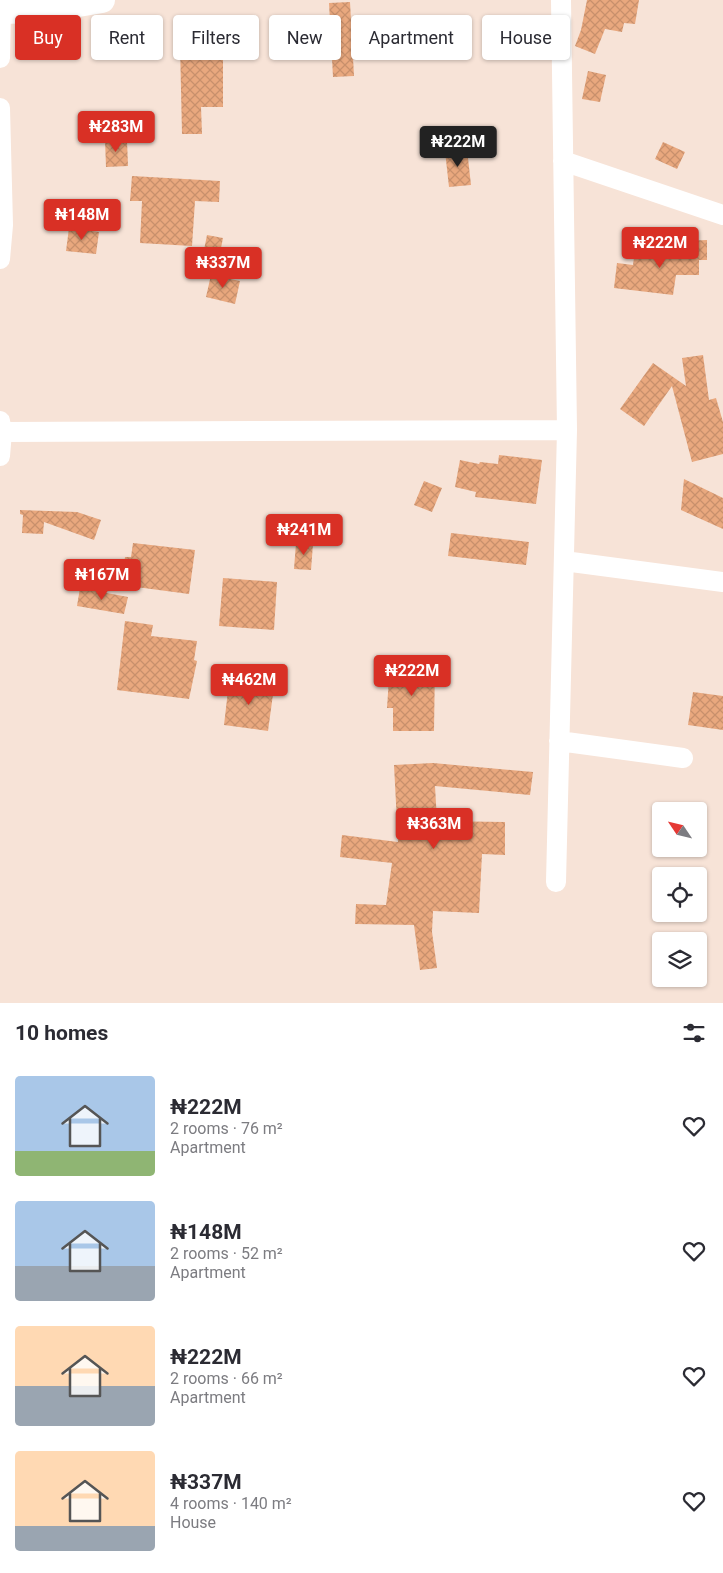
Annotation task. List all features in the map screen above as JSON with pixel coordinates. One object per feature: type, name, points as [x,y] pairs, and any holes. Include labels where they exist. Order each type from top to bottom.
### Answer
[{"type":"street","points":[[0,58],[0,11],[43,10],[102,0]]},
{"type":"street","points":[[556,882],[567,430],[561,0]]},
{"type":"street","points":[[0,108],[4,225],[0,259]]},
{"type":"street","points":[[563,160],[723,215]]},
{"type":"street","points":[[0,456],[1,426],[567,430]]},
{"type":"street","points":[[564,561],[723,582]]},
{"type":"street","points":[[559,741],[683,758]]},
{"type":"building","points":[[587,0],[639,0],[635,24],[624,23],[622,32],[605,29],[595,54],[575,46],[581,30]]},
{"type":"building","points":[[350,2],[351,60],[353,60],[354,76],[333,77],[332,60],[341,60],[341,15],[330,15],[329,3]]},
{"type":"building","points":[[180,60],[223,60],[223,107],[201,107],[202,134],[182,134]]},
{"type":"building","points":[[588,71],[606,75],[600,102],[582,99]]},
{"type":"building","points":[[105,140],[127,140],[128,166],[106,167]]},
{"type":"building","points":[[663,142],[685,152],[677,169],[655,159]]},
{"type":"building","points":[[467,149],[471,185],[449,187],[445,151]]},
{"type":"building","points":[[132,176],[220,181],[219,202],[195,201],[192,246],[140,243],[142,201],[130,201]]},
{"type":"building","points":[[69,228],[99,232],[96,254],[66,251]]},
{"type":"building","points":[[207,235],[223,238],[218,263],[202,260]]},
{"type":"building","points":[[707,240],[707,260],[699,260],[699,275],[676,275],[673,295],[614,288],[617,263],[633,265],[635,250],[683,257],[683,241]]},
{"type":"building","points":[[211,275],[240,281],[235,304],[206,297]]},
{"type":"building","points":[[703,355],[709,400],[716,398],[723,422],[723,454],[692,462],[672,386],[644,426],[620,409],[653,363],[686,386],[682,358]]},
{"type":"building","points":[[499,455],[542,460],[536,504],[475,497],[476,492],[455,487],[460,460],[479,464],[480,462],[498,464]]},
{"type":"building","points":[[684,479],[723,498],[723,529],[681,510]]},
{"type":"building","points":[[424,481],[442,488],[432,512],[414,505]]},
{"type":"building","points":[[20,510],[77,512],[101,520],[94,540],[44,522],[43,534],[22,533],[23,515],[20,514]]},
{"type":"building","points":[[451,533],[529,542],[526,565],[448,556]]},
{"type":"building","points":[[133,543],[195,550],[189,594],[121,585],[125,557],[131,557]]},
{"type":"building","points":[[296,543],[313,544],[311,570],[294,569]]},
{"type":"building","points":[[223,578],[277,582],[274,630],[219,626]]},
{"type":"building","points":[[80,588],[128,597],[124,614],[77,606]]},
{"type":"building","points":[[125,621],[153,625],[151,636],[197,641],[194,660],[197,661],[189,699],[117,690]]},
{"type":"building","points":[[390,663],[435,664],[434,731],[393,731],[393,708],[387,708]]},
{"type":"building","points":[[229,682],[274,687],[268,731],[224,725]]},
{"type":"building","points":[[693,692],[723,696],[723,730],[688,725]]},
{"type":"building","points":[[433,763],[533,772],[530,795],[435,786],[437,821],[505,822],[505,855],[482,854],[479,913],[433,911],[432,932],[437,968],[420,970],[414,925],[355,924],[356,904],[386,905],[392,863],[340,857],[342,835],[398,842],[394,765]]}]
